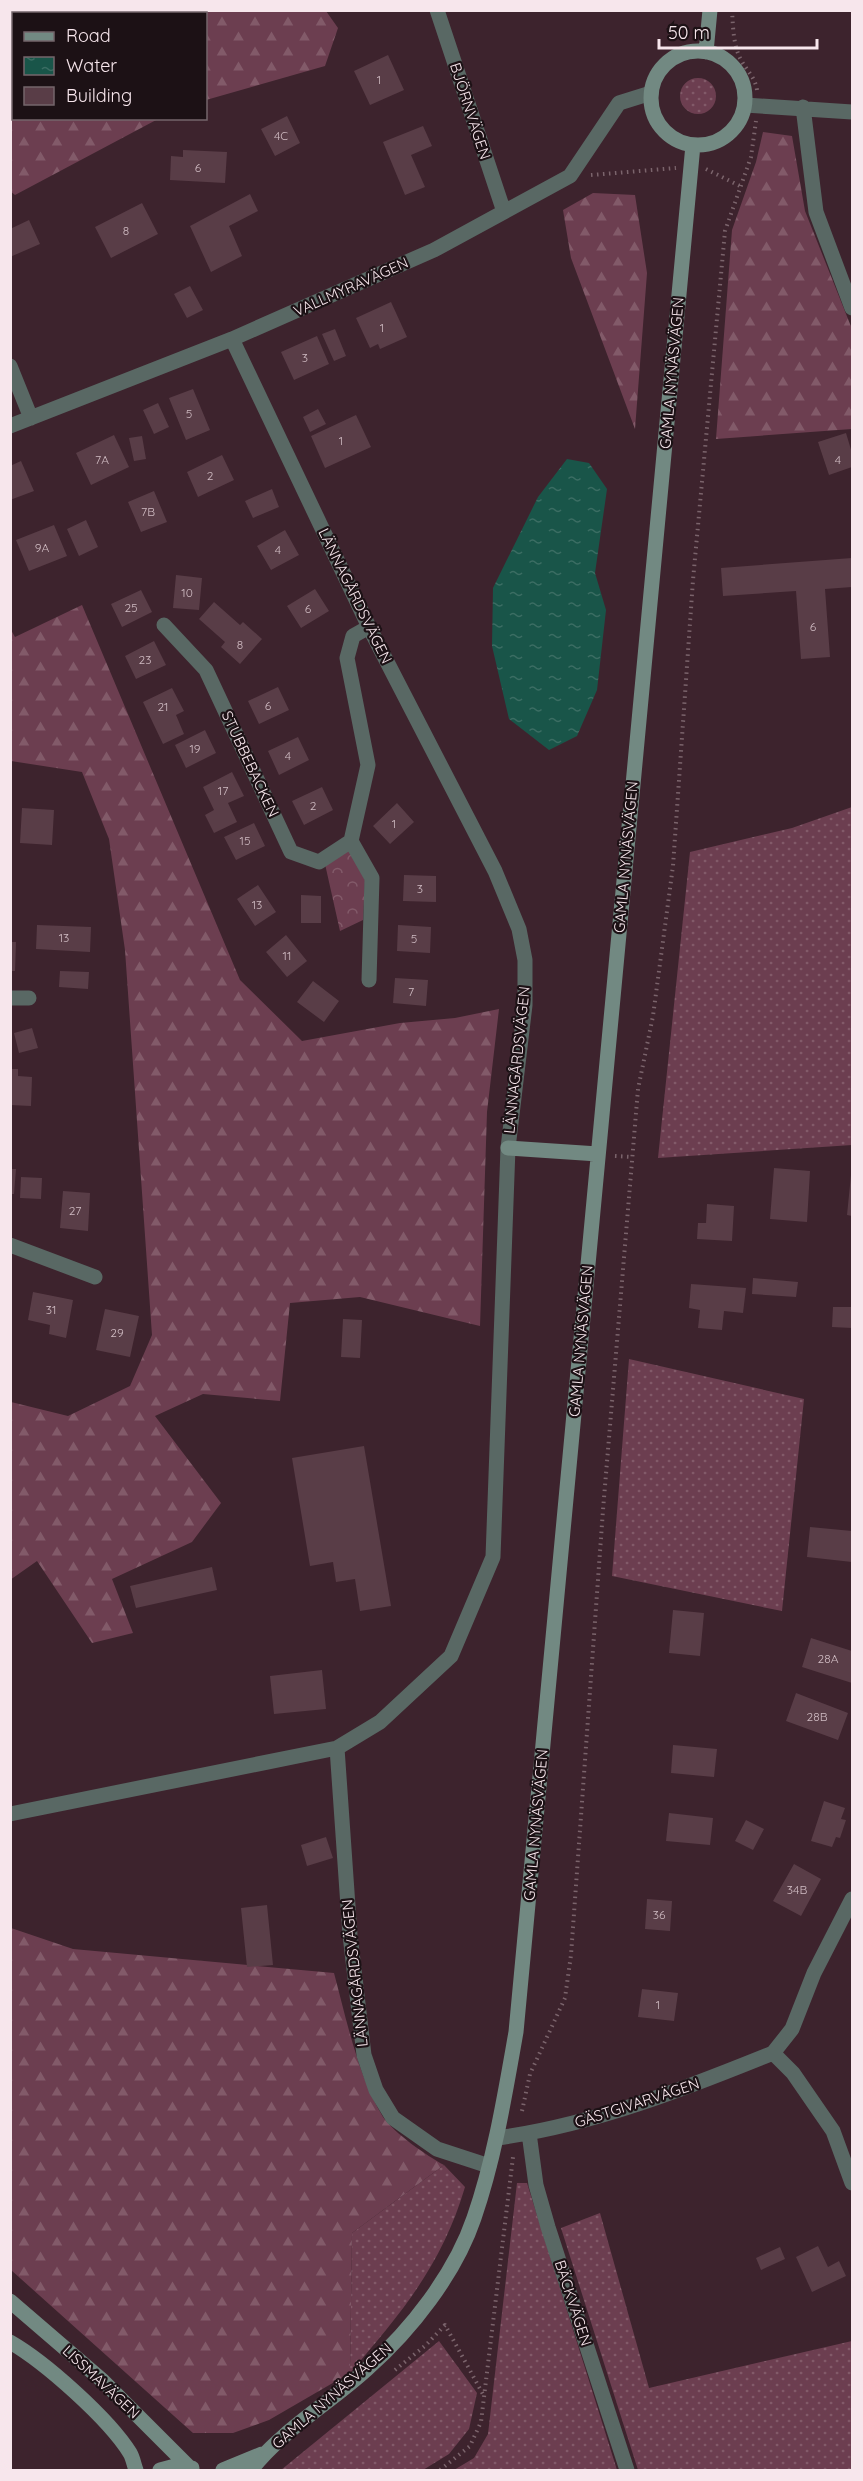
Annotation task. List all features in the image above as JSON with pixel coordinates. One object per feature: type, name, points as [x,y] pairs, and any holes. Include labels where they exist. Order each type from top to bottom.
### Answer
[{"type":"street","name":"BJÖRNVÄGEN","points":[[437,10],[504,212]]},
{"type":"street","points":[[706,52],[710,10]]},
{"type":"street","points":[[691,51],[706,52],[723,58],[736,70],[752,105],[728,135],[711,144],[693,145],[679,141],[657,122],[652,108],[651,93],[656,78],[670,61],[691,51]]},
{"type":"street","name":"VALLMYRAVÄGEN","points":[[10,426],[232,339],[434,250],[570,176],[619,103],[651,93]]},
{"type":"street","points":[[752,105],[852,112]]},
{"type":"street","points":[[803,107],[816,212],[852,308]]},
{"type":"street","name":"GAMLA NYNÄSVÄGEN","points":[[251,2470],[267,2451],[368,2369],[422,2311],[474,2220],[497,2138],[516,2031],[693,145]]},
{"type":"street","name":"LÄNNAGÅRDSVÄGEN","points":[[10,1814],[337,1749],[380,1722],[451,1656],[493,1557],[508,1148],[525,1005],[525,960],[519,929],[495,871],[369,627],[232,339]]},
{"type":"street","points":[[10,366],[31,418]]},
{"type":"street","name":"STUBBEBACKEN","points":[[164,625],[206,670],[291,852],[319,862],[351,841]]},
{"type":"street","points":[[369,627],[353,636],[348,644],[347,658],[368,765],[351,841],[372,878],[369,980]]},
{"type":"street","points":[[10,998],[29,998]]},
{"type":"street","points":[[508,1148],[598,1154]]},
{"type":"street","points":[[10,1245],[95,1277]]},
{"type":"street","name":"LÄNNAGÅRDSVÄGEN","points":[[337,1749],[350,1935],[361,2033],[364,2055],[376,2090],[393,2118],[437,2149],[489,2166]]},
{"type":"street","points":[[852,1899],[814,1973],[792,2029],[773,2053],[793,2073],[833,2131],[852,2183]]},
{"type":"street","name":"GÄSTGIVARVÄGEN","points":[[497,2138],[591,2119],[709,2079],[773,2053]]},
{"type":"street","points":[[833,2131],[852,2142]]},
{"type":"street","name":"BÄCKVÄGEN","points":[[523,2134],[548,2227],[627,2470]]},
{"type":"street","name":"LISSMAVÄGEN","points":[[10,2301],[103,2381],[194,2469]]},
{"type":"street","name":"LISSMAVÄGEN","points":[[10,2342],[28,2353],[98,2416],[130,2454],[136,2470]]},
{"type":"street","name":"GAMLA NYNÄSVÄGEN","points":[[223,2470],[267,2451]]},
{"type":"street","points":[[160,2470],[175,2466],[194,2469]]},
{"type":"path","points":[[440,2470],[470,2446],[481,2422],[530,2073],[564,1998],[571,1955],[603,1510],[638,1089],[652,1016],[673,866],[693,580],[725,231],[751,157],[752,105],[756,80],[740,58],[733,33],[732,10]]},
{"type":"path","points":[[570,176],[664,171],[692,165],[713,172],[740,186]]},
{"type":"path","points":[[391,2373],[426,2346],[445,2325],[484,2396]]},
{"type":"green space","points":[[33,10],[326,11],[338,28],[325,66],[207,100],[207,12],[32,12]]},
{"type":"green space","points":[[12,67],[12,120],[156,120],[15,195],[10,191],[10,73]]},
{"type":"green space","points":[[698,78],[711,83],[716,96],[711,109],[698,114],[685,109],[680,96],[685,83]]},
{"type":"green space","points":[[763,132],[792,136],[805,211],[852,329],[852,429],[716,439],[732,230],[756,162]]},
{"type":"green space","points":[[593,193],[635,195],[647,273],[635,429],[571,258],[563,210]]},
{"type":"green space","points":[[82,605],[240,980],[302,1041],[400,1023],[455,1018],[499,1009],[487,1112],[480,1326],[360,1297],[290,1303],[280,1401],[203,1394],[155,1416],[221,1503],[192,1542],[112,1579],[133,1633],[92,1643],[37,1561],[10,1580],[11,1402],[68,1416],[130,1386],[152,1335],[125,950],[109,839],[82,772],[11,761],[11,630],[15,637]]},
{"type":"green space","points":[[852,807],[852,1145],[658,1158],[690,852],[792,828]]},
{"type":"green space","points":[[349,850],[365,880],[363,920],[340,931],[325,864]]},
{"type":"green space","points":[[629,1359],[804,1399],[782,1611],[612,1576]]},
{"type":"green space","points":[[11,1928],[73,1949],[334,1973],[366,2084],[383,2117],[411,2144],[444,2165],[352,2233],[350,2373],[269,2420],[233,2433],[193,2433],[11,2270]]},
{"type":"green space","points":[[444,2165],[465,2187],[445,2240],[403,2308],[350,2373],[352,2233]]},
{"type":"green space","points":[[517,2183],[527,2183],[617,2470],[454,2470],[474,2458],[488,2434]]},
{"type":"green space","points":[[600,2213],[649,2388],[852,2341],[852,2470],[638,2470],[561,2228]]},
{"type":"green space","points":[[439,2341],[477,2393],[469,2429],[449,2454],[423,2470],[281,2470]]},
{"type":"water","points":[[567,459],[589,463],[607,489],[595,573],[606,610],[597,690],[577,736],[549,750],[509,719],[492,646],[493,588],[538,497]]},
{"type":"building","points":[[388,55],[404,90],[370,105],[354,71]]},
{"type":"building","points":[[287,116],[300,143],[275,156],[261,129]]},
{"type":"building","points":[[423,126],[432,146],[411,155],[425,187],[405,195],[383,142]]},
{"type":"building","points":[[183,150],[227,152],[225,183],[170,180],[171,156],[183,157]]},
{"type":"building","points":[[250,194],[258,211],[229,226],[242,256],[211,272],[190,226]]},
{"type":"building","points":[[142,203],[158,234],[111,258],[95,227]]},
{"type":"building","points":[[29,220],[40,244],[10,257],[10,229]]},
{"type":"building","points":[[190,286],[203,310],[187,318],[174,294]]},
{"type":"building","points":[[391,302],[407,337],[380,349],[378,344],[370,348],[356,318]]},
{"type":"building","points":[[335,329],[346,356],[334,361],[322,334]]},
{"type":"building","points":[[317,336],[329,364],[294,380],[281,352]]},
{"type":"building","points":[[193,389],[210,430],[186,440],[169,398]]},
{"type":"building","points":[[158,403],[169,427],[154,434],[143,410]]},
{"type":"building","points":[[318,409],[326,424],[310,432],[303,417]]},
{"type":"building","points":[[356,415],[371,447],[325,468],[311,436]]},
{"type":"building","points":[[846,433],[852,453],[852,467],[829,475],[818,442]]},
{"type":"building","points":[[114,435],[129,467],[91,485],[76,453]]},
{"type":"building","points":[[142,436],[146,459],[134,461],[129,438]]},
{"type":"building","points":[[222,455],[234,480],[198,497],[187,472]]},
{"type":"building","points":[[21,461],[34,491],[10,500],[10,466]]},
{"type":"building","points":[[272,489],[279,507],[253,518],[245,501]]},
{"type":"building","points":[[154,491],[167,522],[141,532],[128,502]]},
{"type":"building","points":[[86,520],[98,547],[79,556],[67,529]]},
{"type":"building","points":[[54,525],[67,556],[29,571],[16,540]]},
{"type":"building","points":[[285,530],[299,555],[271,570],[257,546]]},
{"type":"building","points":[[852,558],[852,587],[825,589],[830,657],[801,659],[796,591],[723,596],[721,568]]},
{"type":"building","points":[[176,575],[202,578],[199,610],[173,608]]},
{"type":"building","points":[[315,589],[329,611],[301,628],[287,606]]},
{"type":"building","points":[[141,590],[152,612],[122,627],[111,604]]},
{"type":"building","points":[[214,602],[240,625],[243,622],[262,639],[240,664],[221,647],[225,642],[199,619]]},
{"type":"building","points":[[154,641],[166,665],[136,679],[125,656]]},
{"type":"building","points":[[278,687],[289,710],[259,724],[248,701]]},
{"type":"building","points":[[172,688],[184,711],[176,715],[184,734],[163,744],[143,702]]},
{"type":"building","points":[[205,730],[216,753],[186,768],[175,745]]},
{"type":"building","points":[[298,737],[309,760],[279,775],[268,751]]},
{"type":"building","points":[[232,772],[244,796],[228,803],[237,822],[214,833],[205,815],[214,810],[203,787]]},
{"type":"building","points":[[322,787],[333,810],[304,825],[292,801]]},
{"type":"building","points":[[397,803],[414,822],[390,844],[373,826]]},
{"type":"building","points":[[22,808],[54,810],[52,845],[20,843]]},
{"type":"building","points":[[254,823],[265,846],[236,860],[224,837]]},
{"type":"building","points":[[404,875],[436,876],[436,902],[403,901]]},
{"type":"building","points":[[258,885],[276,912],[255,926],[237,899]]},
{"type":"building","points":[[301,895],[321,896],[321,923],[301,923]]},
{"type":"building","points":[[37,925],[91,927],[90,952],[36,949]]},
{"type":"building","points":[[398,925],[431,927],[430,953],[397,951]]},
{"type":"building","points":[[286,935],[307,961],[287,977],[266,952]]},
{"type":"building","points":[[10,942],[16,942],[15,971],[10,971]]},
{"type":"building","points":[[60,971],[89,972],[88,989],[59,987]]},
{"type":"building","points":[[395,978],[428,980],[426,1006],[393,1003]]},
{"type":"building","points":[[313,981],[339,1001],[324,1022],[297,1002]]},
{"type":"building","points":[[32,1028],[38,1048],[19,1053],[14,1033]]},
{"type":"building","points":[[10,1069],[18,1069],[18,1076],[32,1077],[31,1106],[10,1105]]},
{"type":"building","points":[[774,1168],[810,1171],[807,1222],[770,1219]]},
{"type":"building","points":[[10,1169],[16,1169],[14,1194],[10,1194]]},
{"type":"building","points":[[852,1175],[852,1216],[847,1215]]},
{"type":"building","points":[[21,1177],[42,1178],[41,1199],[20,1198]]},
{"type":"building","points":[[63,1191],[90,1193],[88,1231],[60,1228]]},
{"type":"building","points":[[707,1204],[734,1206],[732,1241],[697,1239],[698,1223],[706,1223]]},
{"type":"building","points":[[753,1278],[798,1282],[796,1297],[752,1294]]},
{"type":"building","points":[[691,1284],[746,1288],[743,1313],[724,1311],[722,1330],[698,1328],[700,1310],[689,1308]]},
{"type":"building","points":[[33,1292],[73,1300],[66,1338],[49,1334],[50,1325],[28,1320]]},
{"type":"building","points":[[833,1307],[852,1307],[852,1328],[832,1327]]},
{"type":"building","points":[[105,1309],[139,1316],[130,1357],[96,1350]]},
{"type":"building","points":[[343,1319],[362,1320],[360,1358],[341,1357]]},
{"type":"building","points":[[364,1446],[391,1606],[360,1611],[355,1579],[336,1582],[333,1562],[310,1566],[292,1458]]},
{"type":"building","points":[[810,1527],[852,1531],[852,1562],[807,1557]]},
{"type":"building","points":[[212,1567],[217,1590],[136,1608],[130,1586]]},
{"type":"building","points":[[673,1610],[704,1613],[700,1656],[669,1653]]},
{"type":"building","points":[[811,1638],[852,1651],[852,1683],[802,1667]]},
{"type":"building","points":[[322,1670],[326,1709],[274,1714],[270,1676]]},
{"type":"building","points":[[796,1693],[848,1713],[838,1740],[786,1721]]},
{"type":"building","points":[[673,1745],[717,1749],[714,1777],[671,1773]]},
{"type":"building","points":[[824,1801],[845,1808],[841,1819],[846,1820],[840,1838],[836,1837],[832,1847],[811,1841]]},
{"type":"building","points":[[669,1813],[713,1818],[710,1845],[666,1841]]},
{"type":"building","points":[[746,1820],[764,1829],[753,1850],[735,1841]]},
{"type":"building","points":[[326,1837],[333,1858],[307,1866],[301,1845]]},
{"type":"building","points":[[794,1864],[821,1879],[801,1916],[773,1901]]},
{"type":"building","points":[[647,1899],[672,1901],[670,1931],[645,1929]]},
{"type":"building","points":[[267,1905],[273,1965],[247,1967],[241,1908]]},
{"type":"building","points":[[642,1989],[678,1993],[674,2021],[638,2017]]},
{"type":"building","points":[[818,2246],[828,2267],[839,2261],[846,2276],[812,2292],[796,2257]]},
{"type":"building","points":[[780,2247],[785,2259],[761,2270],[756,2258]]}]
